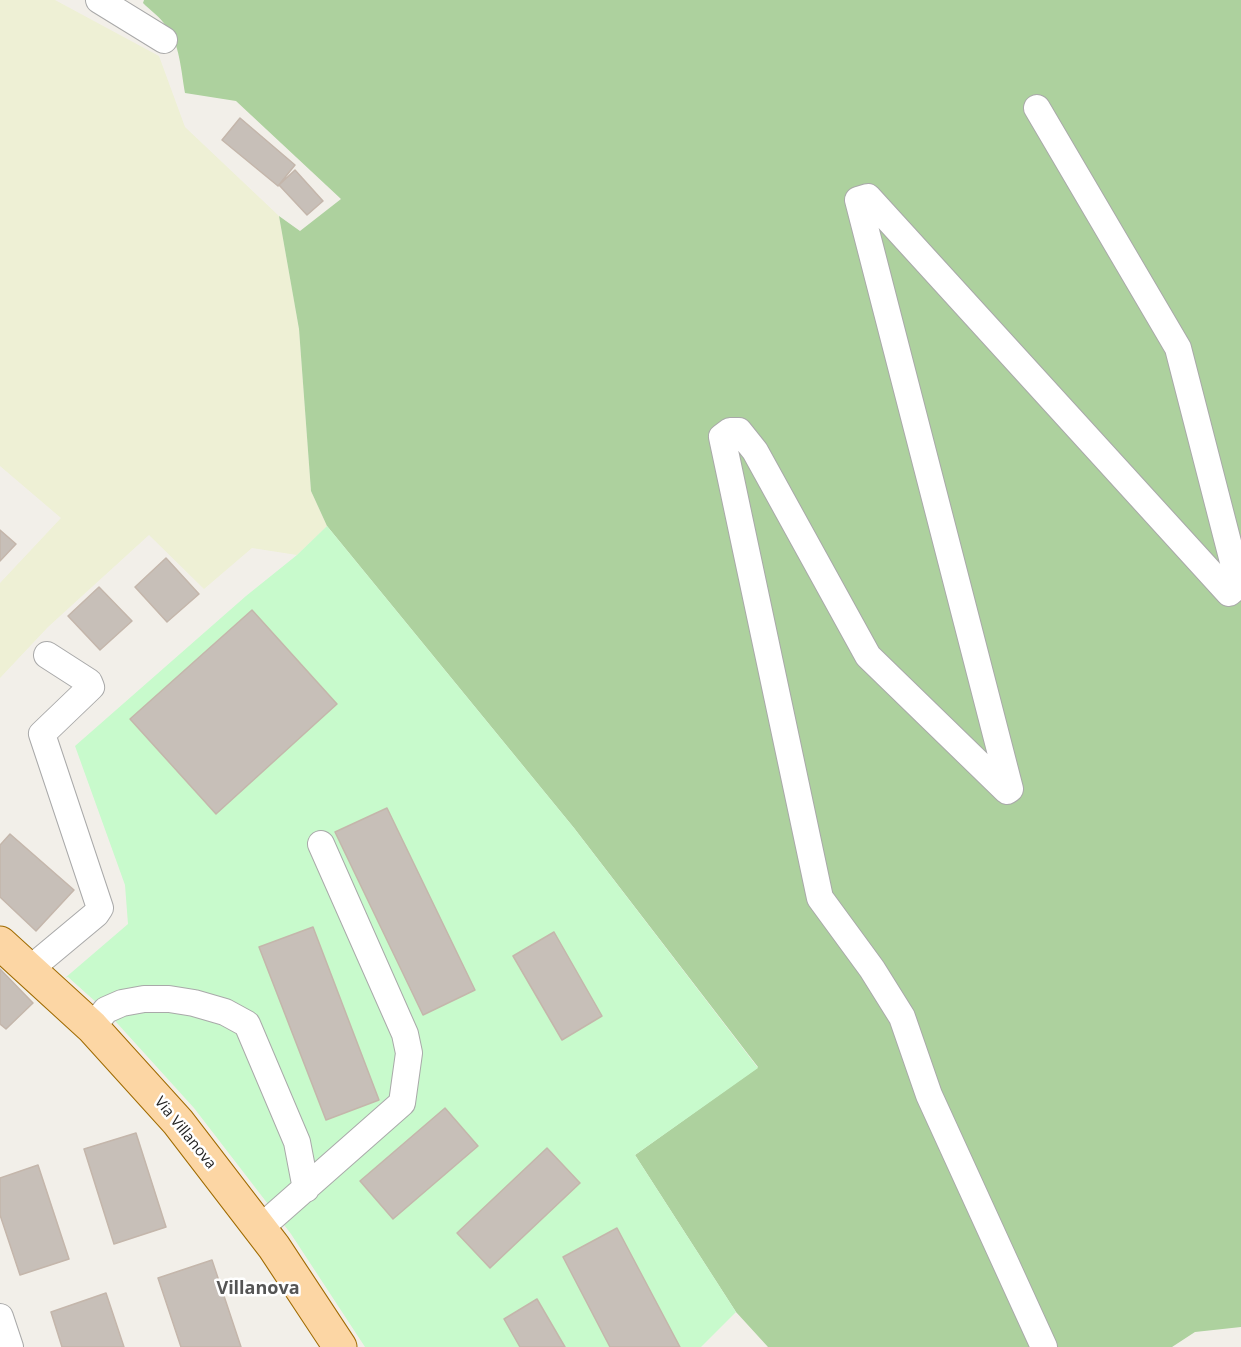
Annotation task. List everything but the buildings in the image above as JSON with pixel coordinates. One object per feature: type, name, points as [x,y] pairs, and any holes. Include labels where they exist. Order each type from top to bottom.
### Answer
[{"type":"main road","name":"Via Villanova","points":[[0,943],[92,1027],[178,1122],[274,1247],[340,1347]]},
{"type":"street","points":[[99,0],[164,40]]},
{"type":"street","points":[[1037,108],[1178,348],[1239,585],[1229,593],[868,197],[858,200],[1010,789],[1007,791],[868,656],[755,451],[739,431],[730,431],[723,437],[820,898],[872,969],[902,1017],[929,1095],[1044,1347]]},
{"type":"street","points":[[30,969],[96,914],[100,908],[42,734],[91,687],[89,682],[47,655]]},
{"type":"street","points":[[259,1229],[402,1103],[409,1053],[405,1034],[321,844]]},
{"type":"street","points":[[92,1027],[106,1010],[122,1003],[144,999],[169,999],[194,1003],[225,1012],[247,1024],[294,1133],[306,1189]]},
{"type":"street","points":[[0,1317],[10,1347]]},
{"type":"green space","points":[[0,0],[55,0],[159,56],[185,127],[279,216],[299,329],[311,491],[327,526],[297,555],[252,548],[204,589],[149,535],[48,627],[0,678],[0,583],[61,518],[0,466]]},
{"type":"green space","points":[[144,0],[1241,0],[1241,1327],[1195,1332],[1172,1347],[768,1347],[736,1312],[635,1155],[758,1067],[574,828],[327,526],[311,491],[299,329],[279,216],[300,231],[341,199],[236,101],[185,93],[179,58],[171,33],[143,3]]},
{"type":"green space","points":[[327,526],[574,828],[758,1068],[635,1155],[736,1312],[701,1347],[365,1347],[291,1234],[194,1108],[107,1012],[68,977],[65,978],[128,924],[125,885],[75,746],[246,596],[297,555]]},
{"type":"district","name":"Villanova","points":[[258,1289]]}]
